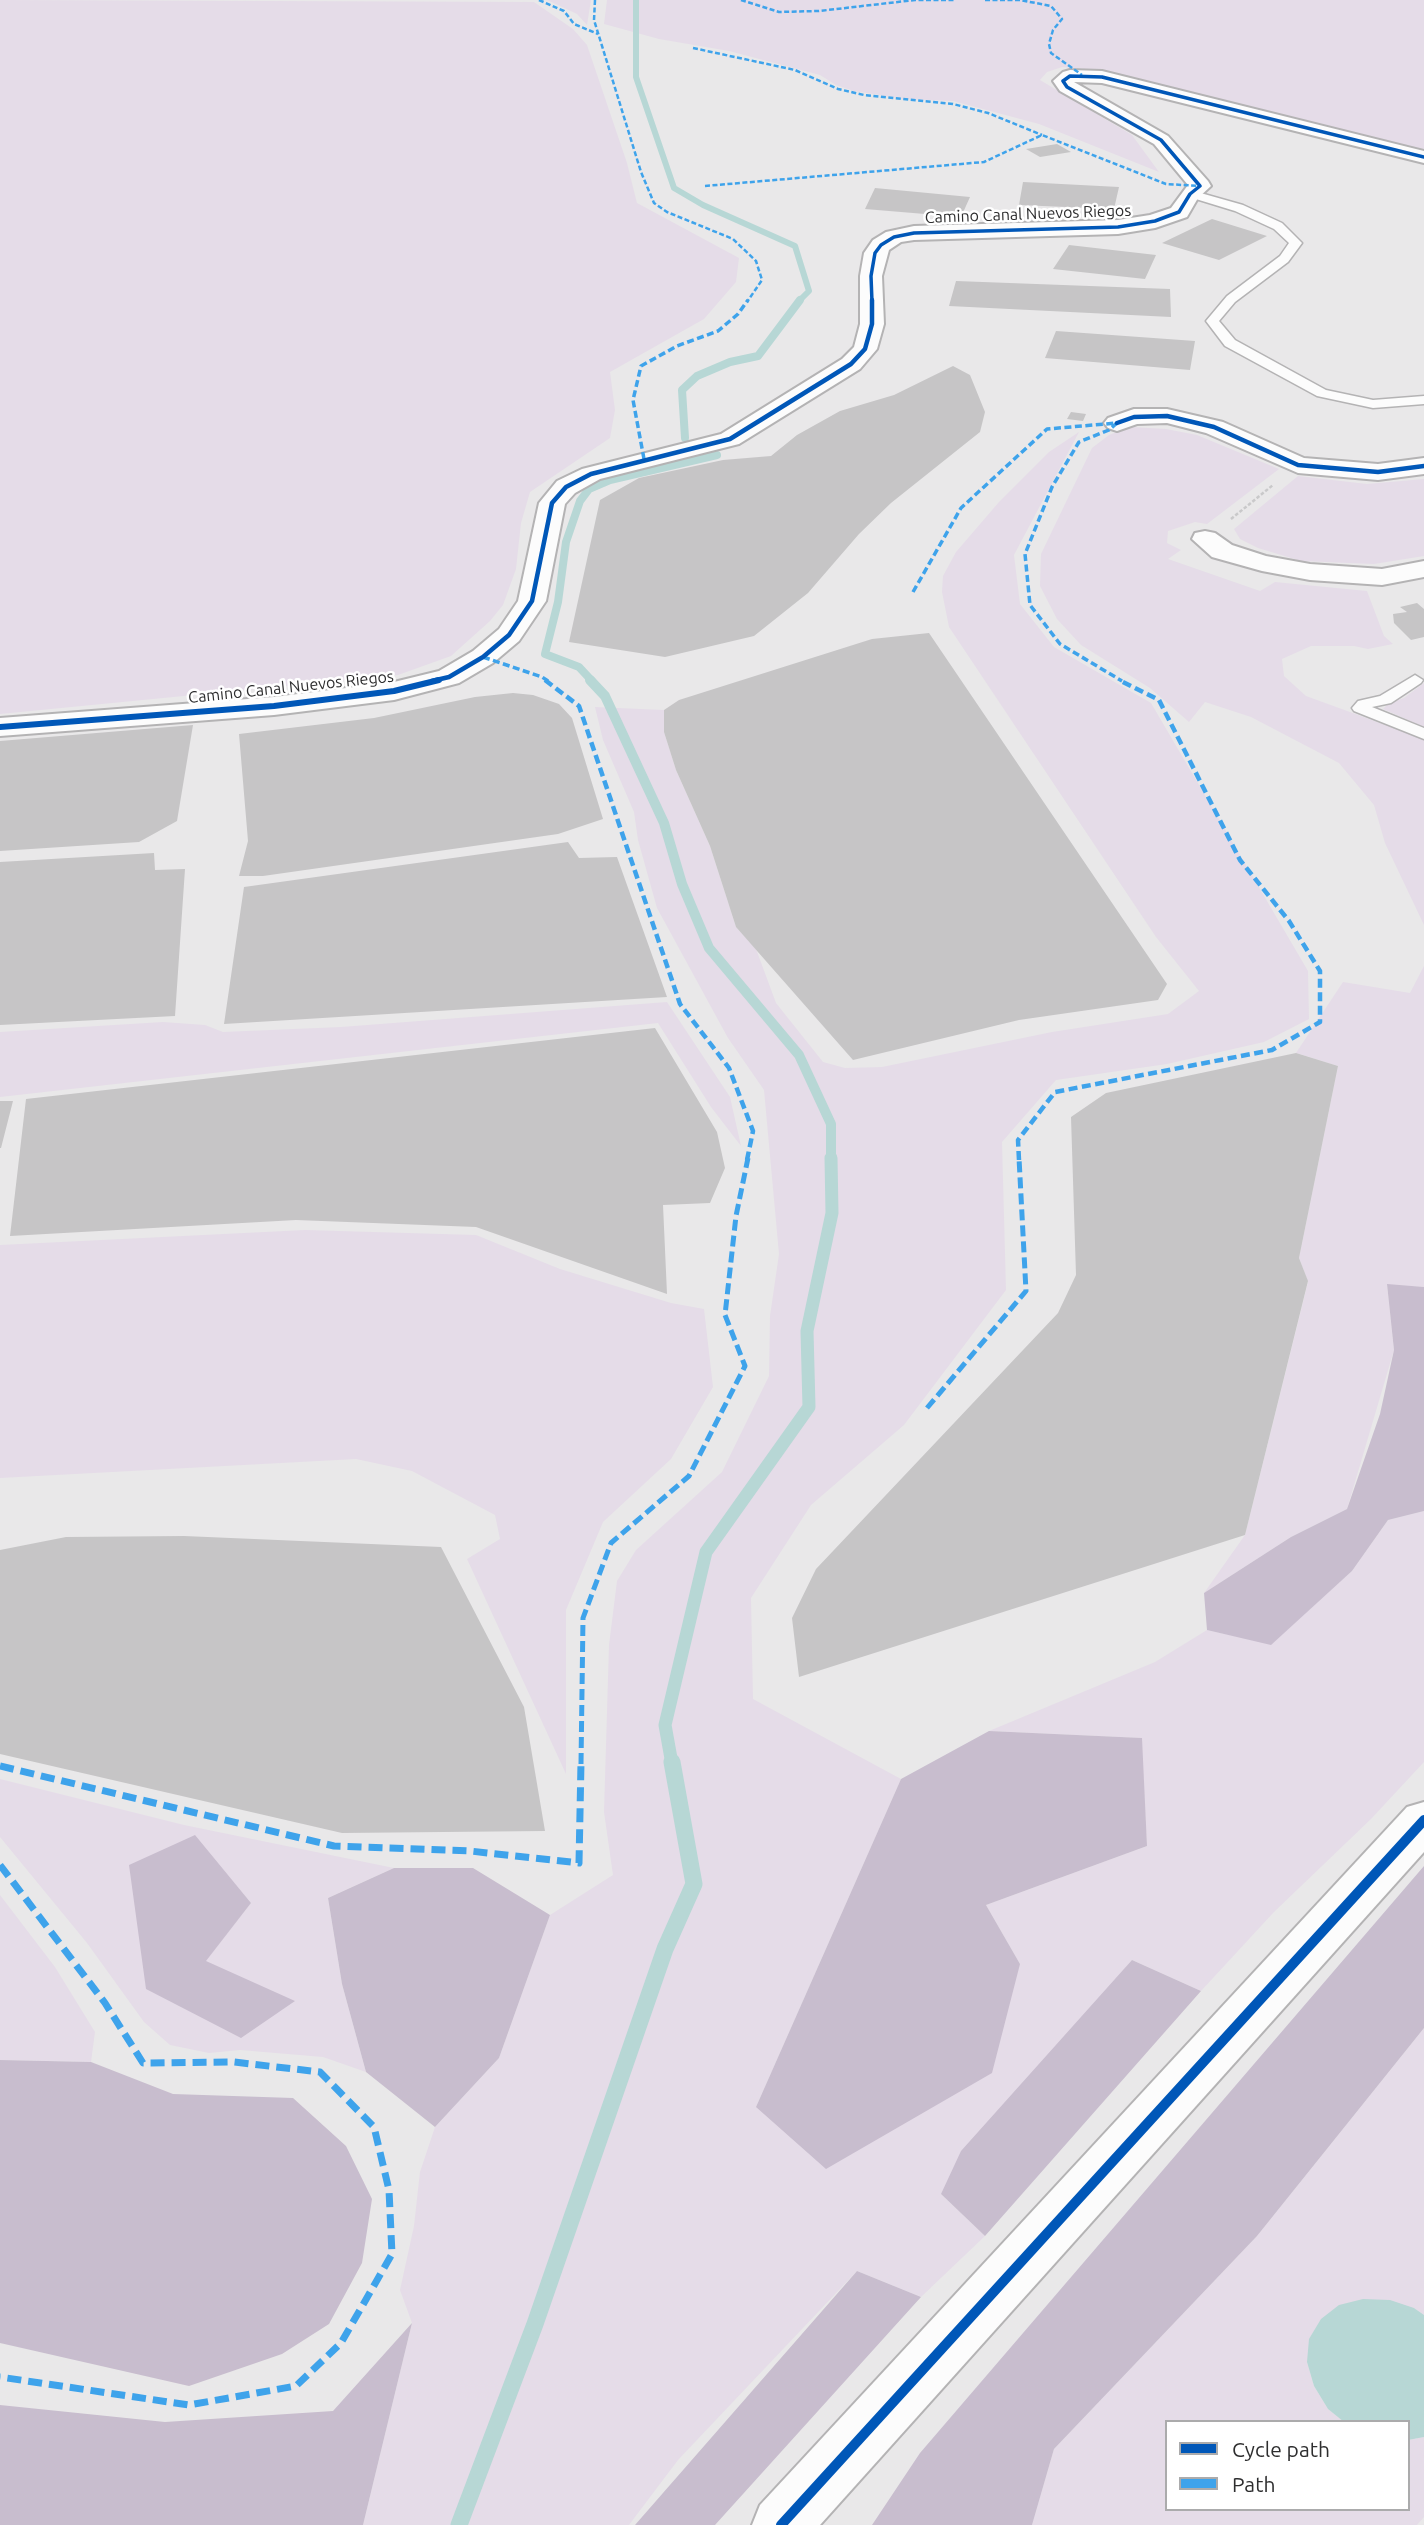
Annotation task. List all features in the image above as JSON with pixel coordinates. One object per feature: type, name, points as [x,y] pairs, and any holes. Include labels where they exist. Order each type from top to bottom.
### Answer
[{"type":"street","points":[[1190,194],[1200,186],[1161,140],[1067,87],[1063,81],[1070,76],[1102,77],[1424,157]]},
{"type":"street","name":"Camino Canal Nuevos Riegos","points":[[0,727],[274,705],[394,691],[449,677],[483,657],[509,635],[531,601],[552,503],[566,487],[591,474],[730,439],[851,364],[866,349],[872,324],[871,276],[875,253],[881,245],[894,237],[914,233],[1118,227],[1155,221],[1179,212],[1190,194]]},
{"type":"street","points":[[1118,423],[1134,418],[1167,416],[1214,427],[1298,465],[1378,472],[1424,466]]},
{"type":"street","points":[[1205,539],[1222,551],[1262,563],[1310,572],[1382,577],[1424,569]]},
{"type":"street","points":[[780,2525],[1424,1821]]},
{"type":"lane","points":[[1190,194],[1239,208],[1279,226],[1296,243],[1284,259],[1231,299],[1212,321],[1230,343],[1322,393],[1373,404],[1424,400]]},
{"type":"lane","points":[[1415,680],[1385,699],[1364,704],[1360,708],[1424,734]]},
{"type":"path","points":[[1205,539],[1298,465]]},
{"type":"shaded area","points":[[0,0],[534,2],[573,29],[587,45],[627,163],[637,203],[739,258],[736,282],[704,319],[610,372],[615,410],[610,438],[530,492],[521,523],[516,569],[503,605],[490,621],[451,656],[398,675],[0,714]]},
{"type":"shaded area","points":[[547,0],[591,0],[587,25],[577,14]]},
{"type":"shaded area","points":[[607,0],[1424,0],[1424,151],[1105,71],[1062,67],[1047,72],[1040,80],[1132,135],[1159,172],[1039,124],[953,101],[904,99],[854,91],[836,85],[820,75],[729,51],[659,39],[604,24]]},
{"type":"shaded area","points":[[1130,427],[1166,429],[1197,435],[1279,469],[1207,524],[1195,522],[1168,531],[1167,543],[1181,550],[1168,559],[1260,591],[1275,582],[1367,591],[1384,636],[1393,644],[1368,649],[1354,646],[1311,646],[1282,659],[1284,676],[1306,696],[1424,739],[1424,925],[1385,843],[1374,805],[1339,763],[1251,717],[1205,702],[1189,722],[1150,688],[1081,645],[1057,619],[1040,586],[1041,554],[1092,448],[1109,435]]},
{"type":"shaded area","points":[[1079,432],[1014,555],[1020,604],[1054,647],[1151,703],[1308,971],[1309,1019],[1264,1042],[1167,1064],[1056,1080],[1002,1142],[1006,1290],[904,1425],[811,1505],[751,1598],[753,1699],[901,1779],[756,2107],[1020,1964],[986,1905],[1147,1846],[1141,1738],[989,1731],[1155,1662],[1207,1630],[1271,1644],[1352,1571],[1388,1520],[1424,1511],[1424,1762],[1371,1819],[1274,1912],[1201,1991],[1132,1960],[941,2194],[985,2236],[921,2297],[857,2271],[678,2460],[629,2525],[363,2525],[412,2323],[400,2290],[414,2226],[420,2172],[435,2127],[499,2058],[550,1915],[613,1875],[604,1812],[609,1645],[617,1581],[636,1550],[722,1472],[769,1376],[770,1316],[779,1254],[764,1090],[728,1038],[657,908],[638,840],[634,812],[603,740],[595,707],[664,710],[664,732],[676,770],[710,846],[736,927],[756,949],[776,1003],[823,1062],[845,1068],[882,1067],[1052,1032],[1168,1014],[1199,991],[1156,937],[949,627],[942,592],[943,576],[956,552],[999,502],[1049,452]]},
{"type":"shaded area","points":[[1298,476],[1367,484],[1424,479],[1424,556],[1374,564],[1301,561],[1258,548],[1240,539],[1234,529]]},
{"type":"shaded area","points":[[1424,683],[1424,727],[1383,709],[1388,704],[1404,698]]},
{"type":"shaded area","points":[[1424,966],[1424,1287],[1387,1285],[1394,1350],[1347,1509],[1291,1537],[1204,1593],[1245,1535],[1308,1282],[1299,1258],[1338,1066],[1296,1053],[1343,982],[1410,993]]},
{"type":"shaded area","points":[[667,1002],[730,1097],[741,1146],[711,1107],[658,1023],[0,1097],[0,1032],[163,1022],[205,1025],[223,1032],[341,1027]]},
{"type":"shaded area","points":[[305,1230],[476,1235],[560,1269],[671,1303],[704,1309],[713,1387],[671,1459],[603,1522],[566,1610],[566,1774],[467,1559],[500,1539],[495,1515],[412,1471],[356,1459],[0,1478],[0,1245]]},
{"type":"shaded area","points":[[1387,1284],[1424,1287],[1424,1511],[1388,1520],[1352,1571],[1271,1645],[1207,1630],[1204,1593],[1291,1537],[1347,1509],[1380,1414],[1394,1350]]},
{"type":"shaded area","points":[[989,1731],[1142,1738],[1147,1846],[986,1905],[1020,1964],[992,2073],[826,2169],[756,2107],[901,1779]]},
{"type":"shaded area","points":[[0,1779],[184,1825],[394,1868],[328,1898],[342,1984],[366,2072],[323,2057],[240,2050],[209,2053],[170,2045],[144,2022],[87,1943],[0,1837]],"holes":[[[193,1836],[251,1903],[205,1961]]]},
{"type":"shaded area","points":[[195,1835],[251,1903],[206,1961],[295,2001],[241,2038],[146,1989],[129,1865]]},
{"type":"shaded area","points":[[1424,1866],[1424,2028],[1257,2236],[1054,2449],[1032,2525],[872,2525],[920,2453]]},
{"type":"shaded area","points":[[394,1868],[473,1868],[550,1915],[499,2058],[435,2127],[366,2072],[342,1984],[328,1898]]},
{"type":"shaded area","points":[[0,1895],[55,1967],[95,2032],[91,2062],[0,2060]]},
{"type":"shaded area","points":[[1132,1960],[1201,1991],[985,2236],[941,2194],[961,2151]]},
{"type":"shaded area","points":[[1424,2028],[1424,2315],[1414,2308],[1307,2362],[1314,2386],[1328,2409],[1342,2420],[1165,2420],[1165,2511],[1410,2511],[1410,2440],[1424,2437],[1424,2517],[1417,2525],[1032,2525],[1054,2449],[1257,2236]]},
{"type":"shaded area","points":[[0,2060],[91,2062],[173,2094],[293,2098],[346,2146],[372,2199],[362,2263],[329,2324],[282,2354],[189,2386],[0,2343]]},
{"type":"shaded area","points":[[857,2271],[921,2297],[715,2525],[635,2525]]},
{"type":"shaded area","points":[[412,2323],[363,2525],[0,2525],[0,2405],[165,2422],[333,2411]]},
{"type":"water","points":[[1363,2299],[1390,2300],[1414,2308],[1424,2315],[1424,2437],[1410,2440],[1410,2420],[1342,2420],[1328,2409],[1314,2386],[1307,2362],[1309,2339],[1321,2319],[1339,2305]]},
{"type":"building","points":[[1057,144],[1071,152],[1040,157],[1026,149]]},
{"type":"building","points":[[1023,182],[1119,187],[1114,209],[1019,205]]},
{"type":"building","points":[[875,188],[970,197],[961,217],[865,209]]},
{"type":"building","points":[[1212,219],[1267,236],[1219,260],[1162,243]]},
{"type":"building","points":[[1069,245],[1156,255],[1145,279],[1053,269]]},
{"type":"building","points":[[956,281],[1170,289],[1171,317],[949,306]]},
{"type":"building","points":[[1056,331],[1195,341],[1190,370],[1045,358]]},
{"type":"building","points":[[953,366],[970,375],[985,412],[980,432],[891,503],[859,534],[808,593],[754,636],[665,657],[569,642],[600,500],[639,478],[723,460],[771,456],[797,435],[840,411],[894,395]]},
{"type":"building","points":[[1071,412],[1086,414],[1083,421],[1067,419]]},
{"type":"building","points":[[1417,603],[1424,609],[1424,637],[1411,640],[1394,623],[1393,614],[1407,612],[1400,607]]},
{"type":"building","points":[[929,633],[1167,984],[1158,1000],[1019,1020],[853,1060],[736,927],[710,846],[676,770],[664,732],[664,710],[679,700],[872,639]]},
{"type":"building","points":[[513,693],[533,695],[559,704],[572,718],[603,819],[558,834],[263,876],[239,876],[248,841],[239,734],[374,718],[475,697]]},
{"type":"building","points":[[193,725],[177,821],[139,842],[0,851],[0,741]]},
{"type":"building","points":[[568,842],[579,858],[617,857],[667,997],[224,1024],[244,887]]},
{"type":"building","points":[[154,853],[155,870],[185,869],[175,1016],[0,1025],[0,862]]},
{"type":"building","points":[[655,1028],[717,1132],[725,1168],[710,1203],[663,1205],[667,1294],[476,1227],[296,1220],[10,1236],[26,1099]]},
{"type":"building","points":[[1296,1053],[1338,1066],[1299,1258],[1308,1281],[1245,1535],[799,1677],[792,1618],[816,1569],[1058,1313],[1076,1275],[1071,1117],[1106,1093]]},
{"type":"building","points":[[0,1101],[13,1101],[1,1148],[0,1148]]},
{"type":"building","points":[[184,1536],[441,1547],[524,1707],[545,1831],[342,1833],[0,1754],[0,1550],[66,1537]]},
{"type":"waterway","points":[[636,0],[636,77],[674,188],[703,205],[795,246],[809,291],[800,300]]},
{"type":"waterway","points":[[685,438],[682,390],[697,376],[730,362],[758,356],[800,300]]},
{"type":"waterway","points":[[592,681],[579,667],[545,654],[558,602],[566,542],[580,501],[589,489],[610,480],[717,455]]},
{"type":"waterway","points":[[590,680],[605,696],[664,823],[682,884],[709,948],[799,1055],[831,1124],[831,1158]]},
{"type":"waterway","points":[[672,1764],[665,1725],[706,1552],[809,1407],[807,1331],[832,1213],[831,1158]]},
{"type":"waterway","points":[[459,2525],[535,2324],[665,1949],[694,1884],[672,1762]]},
{"type":"marked path","points":[[539,0],[564,11],[574,24],[598,34]]},
{"type":"marked path","points":[[595,0],[594,20],[641,172],[654,203],[667,212],[733,239],[756,261],[762,280],[738,314],[718,331],[677,346],[641,366],[633,400],[644,459]]},
{"type":"marked path","points":[[741,0],[779,12],[819,11],[915,0],[955,0]]},
{"type":"marked path","points":[[985,0],[1020,0],[1051,6],[1062,19],[1053,30],[1049,44],[1051,53],[1082,75]]},
{"type":"marked path","points":[[693,48],[795,70],[838,89],[864,95],[953,104],[988,113],[1042,135]]},
{"type":"marked path","points":[[705,186],[984,162],[1042,135],[1166,184],[1200,186]]},
{"type":"marked path","points":[[913,592],[961,508],[1047,429],[1117,423],[1109,430],[1079,442],[1052,487],[1025,554],[1030,605],[1060,644],[1104,672],[1159,700],[1240,860],[1289,921],[1320,971],[1320,1022],[1272,1050],[1055,1092],[1018,1140],[1026,1291],[927,1408]]},
{"type":"marked path","points":[[0,1766],[334,1846],[470,1851],[579,1863],[583,1618],[611,1543],[689,1476],[745,1366],[725,1315],[736,1216],[753,1131],[729,1068],[680,1004],[579,706],[542,677],[483,657]]},
{"type":"marked path","points":[[0,1865],[105,2003],[143,2063],[234,2062],[320,2072],[374,2127],[389,2190],[392,2254],[341,2343],[296,2386],[189,2405],[0,2377]]},
{"type":"cycle path","points":[[0,727],[274,706],[394,691],[449,677],[483,657],[509,635],[532,601],[552,503],[566,487],[591,474],[730,439],[851,364],[865,349],[872,324],[871,276],[875,253],[881,245],[894,237],[914,233],[1118,227],[1155,221],[1179,212],[1190,194],[1200,186],[1161,140],[1067,87],[1063,81],[1070,76],[1102,77],[1424,157]]},
{"type":"cycle path","points":[[1117,423],[1134,417],[1167,416],[1214,427],[1298,465],[1378,472],[1424,466]]},
{"type":"cycle path","points":[[781,2525],[1424,1820]]}]
